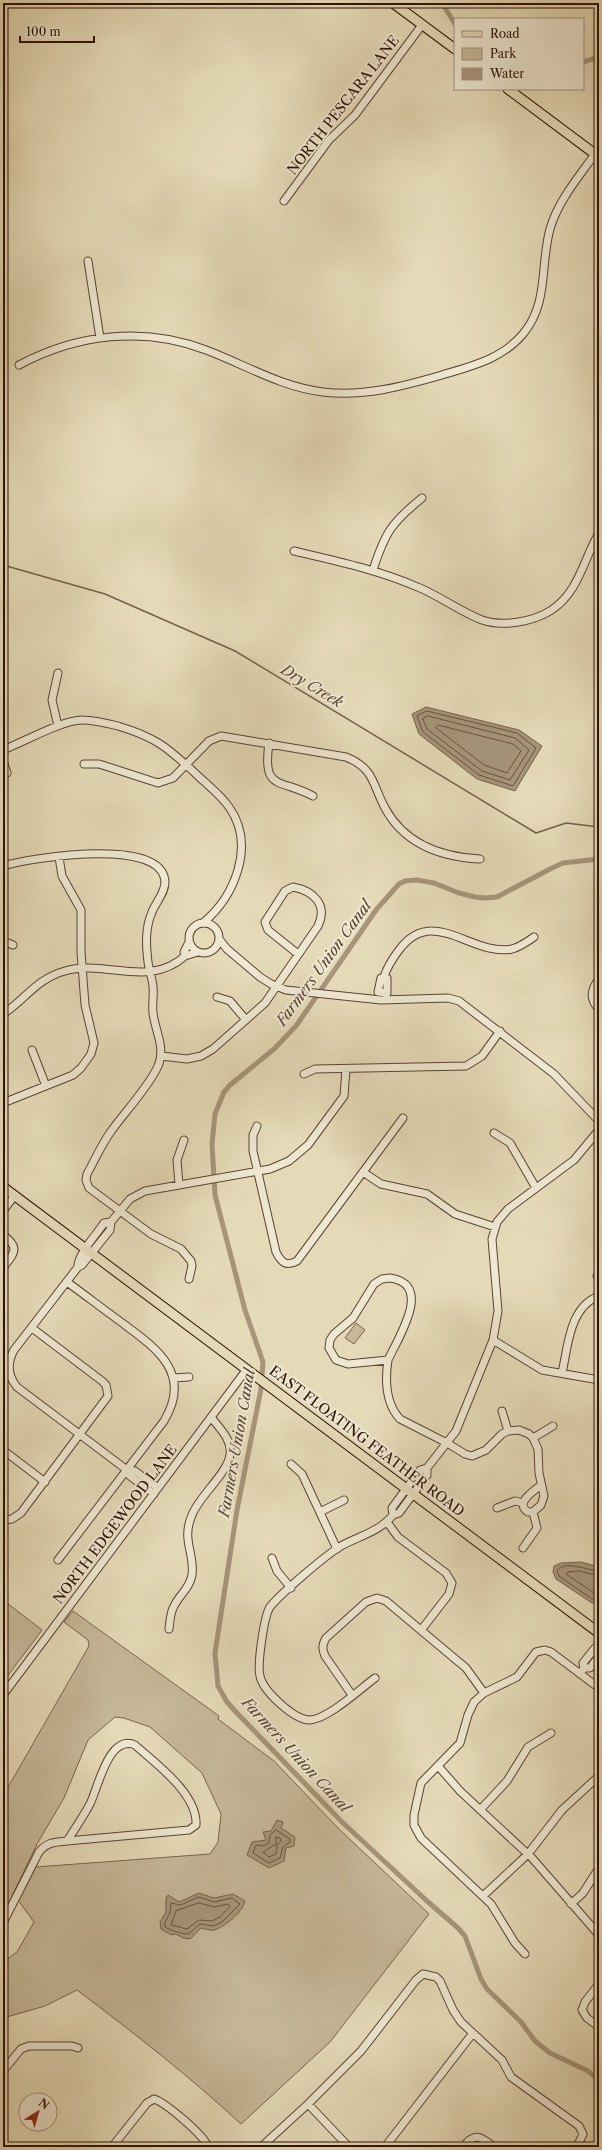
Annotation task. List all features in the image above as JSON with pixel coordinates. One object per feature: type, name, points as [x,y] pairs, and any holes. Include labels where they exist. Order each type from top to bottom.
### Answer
[{"type":"main road","points":[[393,3],[454,48]]},
{"type":"main road","points":[[509,90],[597,156]]},
{"type":"main road","name":"EAST FLOATING FEATHER ROAD","points":[[3,1187],[599,1633]]},
{"type":"street","name":"NORTH PESCARA LANE","points":[[284,201],[329,140],[355,115],[422,25]]},
{"type":"street","points":[[18,365],[56,348],[100,338],[122,336],[176,341],[206,350],[277,382],[324,392],[346,394],[388,389],[476,365],[496,357],[512,345],[531,323],[541,299],[548,238],[556,214],[570,188],[597,156]]},
{"type":"street","points":[[88,261],[100,338]]},
{"type":"street","points":[[373,570],[383,542],[391,526],[400,516],[422,498]]},
{"type":"street","points":[[294,550],[373,570],[419,588],[482,620],[502,623],[519,622],[550,611],[572,590],[578,582],[599,533]]},
{"type":"street","points":[[58,673],[52,700],[58,726]]},
{"type":"street","points":[[3,750],[58,726],[81,720],[94,720],[140,733],[161,743],[229,807],[237,820],[241,833],[242,851],[240,865],[234,882],[213,914],[203,923],[191,929],[189,942],[184,952],[185,956]]},
{"type":"street","points":[[84,764],[99,764],[158,783],[172,778],[209,741],[216,737],[233,737],[346,757],[356,761],[370,773],[384,808],[393,821],[407,836],[434,852],[480,859]]},
{"type":"street","points":[[269,743],[266,760],[269,776],[284,786],[298,789],[313,796]]},
{"type":"street","points":[[3,761],[7,773]]},
{"type":"street","points":[[3,866],[95,853],[120,855],[150,862],[160,868],[163,874],[165,887],[152,913],[147,929],[146,948],[149,972],[153,986],[153,1014],[160,1042],[161,1056],[155,1071],[110,1132],[87,1174],[86,1180],[89,1188],[151,1234],[181,1248],[191,1261],[192,1270],[189,1279]]},
{"type":"street","points":[[3,1103],[78,1072],[94,1048],[93,1037],[85,1005],[82,968],[81,910],[62,876],[59,857]]},
{"type":"street","points":[[161,1056],[187,1059],[201,1056],[213,1049],[265,1003],[321,920],[320,906],[316,898],[308,892],[293,887],[289,888],[265,922],[268,930],[298,954]]},
{"type":"street","points":[[213,914],[219,939],[227,949],[260,977],[276,987],[314,994],[448,998],[458,1001],[500,1031],[554,1074],[599,1120]]},
{"type":"street","points":[[203,923],[208,923],[216,929]]},
{"type":"street","points":[[382,997],[378,992],[381,978],[384,976],[404,942],[413,935],[422,931],[435,931],[487,947],[503,949],[522,945],[534,937]]},
{"type":"street","points":[[212,950],[219,939]]},
{"type":"street","points":[[3,941],[13,945]]},
{"type":"street","points":[[189,942],[198,952]]},
{"type":"street","points":[[3,1014],[41,981],[58,973],[82,968],[99,968],[131,973],[149,972],[171,965],[185,956],[198,952],[227,949]]},
{"type":"street","points":[[599,979],[594,985],[592,994],[594,1003],[599,1009]]},
{"type":"street","points":[[218,997],[230,1001],[246,1020]]},
{"type":"street","points":[[304,1074],[315,1069],[466,1066],[477,1061],[482,1056],[500,1031]]},
{"type":"street","points":[[32,1050],[46,1086]]},
{"type":"street","points":[[156,1491],[135,1471],[127,1470],[17,1387],[9,1372],[11,1355],[78,1267],[82,1265],[89,1251],[110,1230],[111,1222],[130,1199],[138,1193],[217,1177],[257,1171],[275,1167],[289,1161],[308,1145],[344,1096],[346,1069]]},
{"type":"street","points":[[257,1126],[253,1135],[253,1145],[257,1171],[276,1252],[280,1260],[286,1264],[292,1264],[297,1261],[403,1118]]},
{"type":"street","points":[[376,1678],[325,1714],[310,1720],[302,1719],[290,1713],[266,1687],[260,1675],[259,1667],[267,1614],[276,1601],[337,1549],[387,1522],[392,1515],[399,1513],[410,1491],[427,1475],[427,1468],[459,1426],[493,1340],[498,1311],[492,1244],[494,1227],[504,1213],[574,1160],[599,1130]]},
{"type":"street","points":[[494,1133],[510,1143],[536,1188]]},
{"type":"street","points":[[179,1185],[177,1160],[184,1140]]},
{"type":"street","points":[[363,1172],[381,1184],[427,1194],[455,1214],[494,1227]]},
{"type":"street","points":[[3,1211],[15,1195]]},
{"type":"street","points":[[3,1235],[14,1246],[12,1256],[3,1268]]},
{"type":"street","points":[[388,1360],[341,1363],[331,1355],[329,1348],[330,1340],[334,1334],[352,1318],[374,1284],[382,1279],[390,1278],[403,1282],[408,1287],[413,1302],[388,1360],[389,1398],[395,1413],[406,1423],[447,1443],[465,1454],[478,1455],[486,1450],[502,1434],[508,1431],[519,1430],[533,1438],[538,1449],[539,1472],[544,1501],[533,1512]]},
{"type":"street","points":[[58,1560],[167,1416],[172,1400],[172,1378],[166,1361],[155,1348],[67,1282]]},
{"type":"street","points":[[562,1374],[577,1314],[589,1301],[599,1296]]},
{"type":"street","points":[[3,1520],[12,1519],[21,1513],[105,1401],[108,1390],[102,1381],[32,1328]]},
{"type":"street","points":[[493,1340],[520,1355],[536,1367],[562,1374],[599,1380]]},
{"type":"street","name":"NORTH EDGEWOOD LANE","points":[[3,1695],[211,1417],[249,1370]]},
{"type":"street","points":[[172,1378],[189,1377]]},
{"type":"street","points":[[502,1411],[508,1431]]},
{"type":"street","points":[[169,1630],[173,1606],[189,1585],[192,1574],[187,1541],[190,1518],[198,1503],[230,1458],[228,1441],[211,1417]]},
{"type":"street","points":[[533,1438],[553,1426]]},
{"type":"street","points":[[3,1450],[45,1482]]},
{"type":"street","points":[[291,1464],[302,1474],[337,1549]]},
{"type":"street","points":[[533,1512],[525,1510],[523,1503],[525,1498],[541,1485]]},
{"type":"street","points":[[320,1512],[344,1500]]},
{"type":"street","points":[[497,1508],[515,1501],[523,1503]]},
{"type":"street","points":[[523,1548],[537,1528],[533,1512]]},
{"type":"street","points":[[387,1522],[398,1537],[446,1574],[452,1583],[449,1594],[422,1630]]},
{"type":"street","points":[[272,1558],[277,1571],[291,1588]]},
{"type":"street","points":[[352,1695],[325,1656],[322,1650],[323,1643],[326,1638],[366,1602],[377,1598],[386,1601],[470,1672],[484,1693]]},
{"type":"street","points":[[580,1674],[584,1668],[583,1663],[595,1648],[599,1648]]},
{"type":"street","points":[[525,1954],[515,1943],[498,1913],[483,1896],[421,1838],[414,1825],[414,1815],[421,1783],[460,1743],[471,1709],[484,1693],[517,1677],[531,1656],[536,1652],[545,1650],[551,1652],[599,1688]]},
{"type":"street","points":[[584,1668],[590,1668],[599,1656]]},
{"type":"street","points":[[480,1810],[507,1781],[528,1747],[551,1733]]},
{"type":"street","points":[[3,1923],[39,1852],[44,1846],[51,1842],[67,1841],[189,1830],[196,1825],[197,1816],[186,1795],[177,1783],[135,1745],[126,1743],[116,1748],[110,1756],[89,1806],[67,1841]]},
{"type":"street","points":[[438,1766],[480,1810],[528,1854],[599,1934]]},
{"type":"street","points":[[483,1896],[528,1854],[562,1810],[599,1776]]},
{"type":"street","points":[[571,1904],[583,1893],[599,1868]]},
{"type":"street","points":[[261,2147],[308,2104],[361,2051],[416,1980],[423,1974],[430,1974],[440,1981],[453,2010],[472,2033],[502,2060],[511,2077],[579,2126],[583,2134],[577,2147]]},
{"type":"street","points":[[599,1984],[585,2002],[582,2010],[586,2018],[599,2028]]},
{"type":"street","points":[[385,2147],[472,2033]]},
{"type":"street","points":[[4,2069],[21,2050],[29,2046],[72,2046],[78,2048]]},
{"type":"street","points":[[112,2147],[147,2103],[154,2099],[162,2102],[193,2130],[208,2147]]},
{"type":"street","points":[[308,2104],[345,2146]]},
{"type":"street","points":[[462,2147],[468,2140],[475,2137],[483,2138],[494,2147]]},
{"type":"green space","points":[[356,1323],[365,1330],[354,1344],[345,1338]]},
{"type":"green space","points":[[3,1600],[42,1630],[3,1682]]},
{"type":"green space","points":[[73,1611],[219,1716],[218,1719],[274,1761],[339,1829],[429,1914],[330,2042],[241,2124],[161,2055],[77,1990],[45,2006],[3,2018],[3,1962],[17,1952],[34,1922],[18,1900],[36,1867],[210,1854],[218,1842],[221,1814],[202,1773],[150,1727],[124,1718],[115,1717],[88,1740],[64,1798],[37,1844],[3,1915],[3,1796],[89,1646],[88,1640],[64,1622]]},
{"type":"water","points":[[426,707],[519,730],[542,746],[515,791],[477,779],[419,734],[412,714]]},
{"type":"water","points":[[581,1562],[599,1567],[599,1602],[592,1603],[556,1579],[553,1572],[554,1566],[561,1563]]},
{"type":"water","points":[[277,1820],[283,1822],[281,1828],[295,1837],[294,1846],[286,1848],[284,1861],[269,1868],[247,1855],[252,1842],[266,1840],[263,1832],[271,1831]]},
{"type":"water","points":[[199,1893],[214,1898],[233,1894],[245,1901],[241,1910],[228,1922],[214,1930],[201,1928],[190,1939],[183,1938],[176,1934],[171,1935],[161,1929],[160,1922],[166,1912],[166,1898],[168,1895],[179,1902]]},
{"type":"waterway","name":"Farmers Union Canal","points":[[442,3],[454,22]]},
{"type":"waterway","name":"Farmers Union Canal","points":[[584,62],[599,57]]},
{"type":"waterway","name":"Dry Creek","points":[[3,565],[105,594],[235,651],[536,833],[566,823],[599,827]]},
{"type":"waterway","name":"Farmers Union Canal","points":[[599,859],[563,863],[497,897],[475,897],[459,893],[434,883],[417,880],[405,881],[399,884],[376,910],[296,1026],[274,1049],[230,1085],[224,1092],[215,1114],[212,1144],[215,1195],[245,1310],[263,1362],[261,1389],[237,1510],[215,1653],[218,1686],[227,1702],[236,1712],[341,1821],[458,1928],[465,1936],[481,1979],[487,1989],[521,2022],[535,2041],[550,2053],[588,2071],[599,2080]]}]
